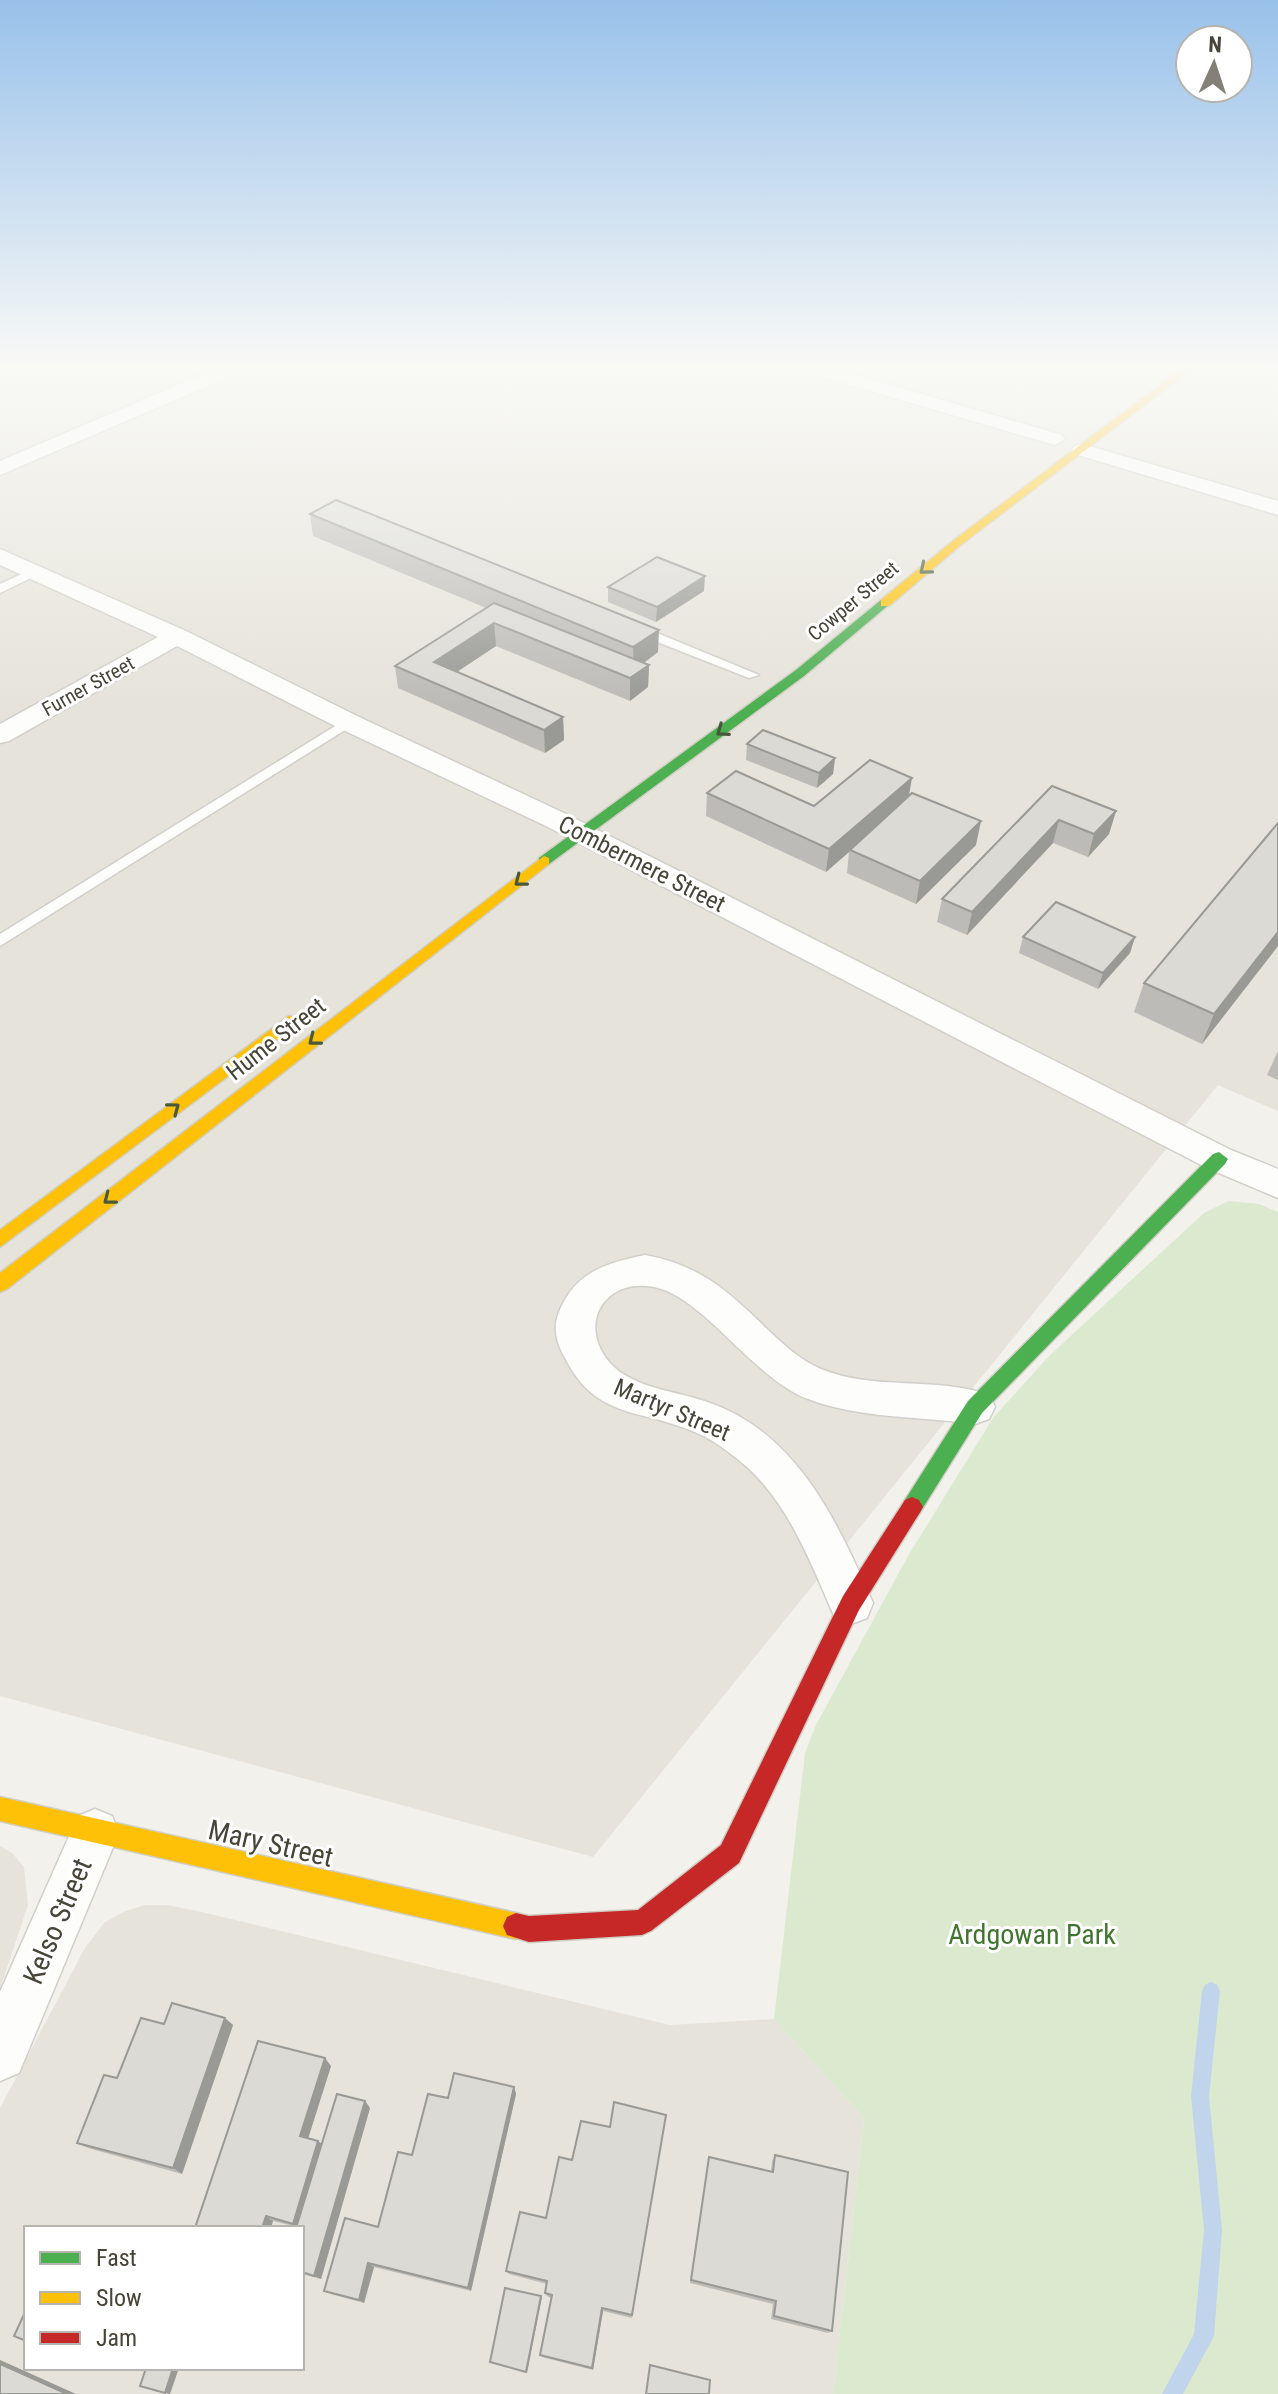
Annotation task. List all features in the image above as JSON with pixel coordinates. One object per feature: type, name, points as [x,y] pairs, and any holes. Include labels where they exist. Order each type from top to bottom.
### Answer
[{"type":"main road","name":"Cowper Street","points":[[562,823],[800,673],[958,542],[1041,481]]},
{"type":"main road","name":"Hume Street","points":[[0,1284],[562,823]]},
{"type":"main road","name":"Hume Street","points":[[0,1240],[299,1014]]},
{"type":"main road","points":[[851,1603],[975,1407],[1219,1159]]},
{"type":"main road","name":"Mary Street","points":[[0,1809],[529,1929],[642,1922],[730,1854],[851,1603]]},
{"type":"street","points":[[1186,481],[1278,508]]},
{"type":"street","name":"Combermere Street","points":[[0,556],[177,636],[348,722],[562,823],[1219,1159],[1278,1184]]},
{"type":"street","name":"Furner Street","points":[[0,735],[177,636]]},
{"type":"street","name":"Martyr Street","points":[[851,1603],[799,1502],[776,1470],[746,1442],[710,1420],[621,1392],[594,1374],[577,1345],[573,1321],[585,1296],[606,1281],[633,1270],[664,1271],[689,1281],[768,1356],[803,1380],[846,1392],[975,1407]]},
{"type":"street","name":"Kelso Street","points":[[0,2054],[95,1833]]},
{"type":"lane","points":[[0,589],[37,571]]},
{"type":"lane","points":[[628,626],[753,675]]},
{"type":"lane","points":[[0,941],[348,722]]},
{"type":"shaded area","points":[[0,481],[1278,481],[1278,1111],[1218,1085],[593,1857],[0,1696]]},
{"type":"shaded area","points":[[0,1846],[12,1853],[24,1867],[28,1905],[0,1989]]},
{"type":"shaded area","points":[[145,1905],[167,1905],[670,2025],[774,2019],[864,2118],[833,2394],[0,2394],[0,2108],[85,1948],[104,1923],[123,1912]]},
{"type":"green space","name":"Ardgowan Park","points":[[1228,1201],[1259,1204],[1278,1212],[1278,2394],[833,2394],[864,2118],[774,2019],[805,1753],[816,1725],[908,1556],[993,1418],[1050,1355],[1204,1213]]},
{"type":"building","points":[[336,500],[659,630],[633,647],[310,514]]},
{"type":"building","points":[[657,557],[705,576],[657,607],[608,587]]},
{"type":"building","points":[[494,603],[649,665],[630,678],[494,623],[434,662],[563,717],[544,730],[395,666]]},
{"type":"building","points":[[763,730],[835,758],[819,773],[747,744]]},
{"type":"building","points":[[870,760],[912,778],[829,849],[707,793],[736,771],[814,806]]},
{"type":"building","points":[[1052,786],[1116,811],[1094,834],[1059,820],[972,912],[942,899]]},
{"type":"building","points":[[912,793],[981,821],[920,881],[850,850]]},
{"type":"building","points":[[1278,823],[1278,932],[1214,1014],[1144,983]]},
{"type":"building","points":[[1056,902],[1135,937],[1103,973],[1023,937]]},
{"type":"building","points":[[172,2003],[225,2018],[173,2168],[77,2143],[104,2075],[117,2078],[141,2018],[164,2024]]},
{"type":"building","points":[[258,2041],[325,2058],[300,2136],[318,2141],[293,2224],[266,2216],[263,2226],[196,2226]]},
{"type":"building","points":[[454,2073],[514,2087],[468,2288],[368,2263],[359,2300],[324,2291],[345,2218],[378,2227],[398,2152],[412,2155],[428,2094],[448,2098]]},
{"type":"building","points":[[337,2094],[365,2101],[314,2276],[304,2273],[304,2226],[297,2226]]},
{"type":"building","points":[[614,2102],[666,2115],[632,2315],[602,2308],[592,2368],[540,2355],[552,2295],[545,2293],[547,2281],[506,2271],[520,2212],[546,2218],[559,2157],[572,2160],[581,2121],[610,2127]]},
{"type":"building","points":[[775,2155],[848,2172],[832,2331],[774,2316],[776,2301],[691,2280],[709,2157],[773,2172]]},
{"type":"building","points":[[505,2288],[541,2296],[526,2372],[490,2362]]},
{"type":"building","points":[[24,2314],[24,2340],[14,2336]]},
{"type":"building","points":[[0,2364],[67,2394],[0,2394]]},
{"type":"building","points":[[650,2365],[710,2380],[709,2394],[646,2394]]},
{"type":"building","points":[[145,2370],[172,2370],[165,2393],[140,2386]]},
{"type":"waterway","points":[[1172,2394],[1204,2336],[1213,2230],[1200,2096],[1211,1991]]},
{"type":"traffic: fast","points":[[544,861],[800,673],[885,603]]},
{"type":"traffic: fast","points":[[912,1507],[975,1407],[1219,1159]]},
{"type":"traffic: slow","points":[[885,603],[958,542],[1039,481]]},
{"type":"traffic: slow","points":[[0,1284],[544,861]]},
{"type":"traffic: slow","points":[[0,1240],[289,1022]]},
{"type":"traffic: slow","points":[[0,1809],[516,1926]]},
{"type":"traffic: jam","points":[[516,1926],[529,1929],[642,1922],[730,1854],[851,1603],[912,1507]]}]
